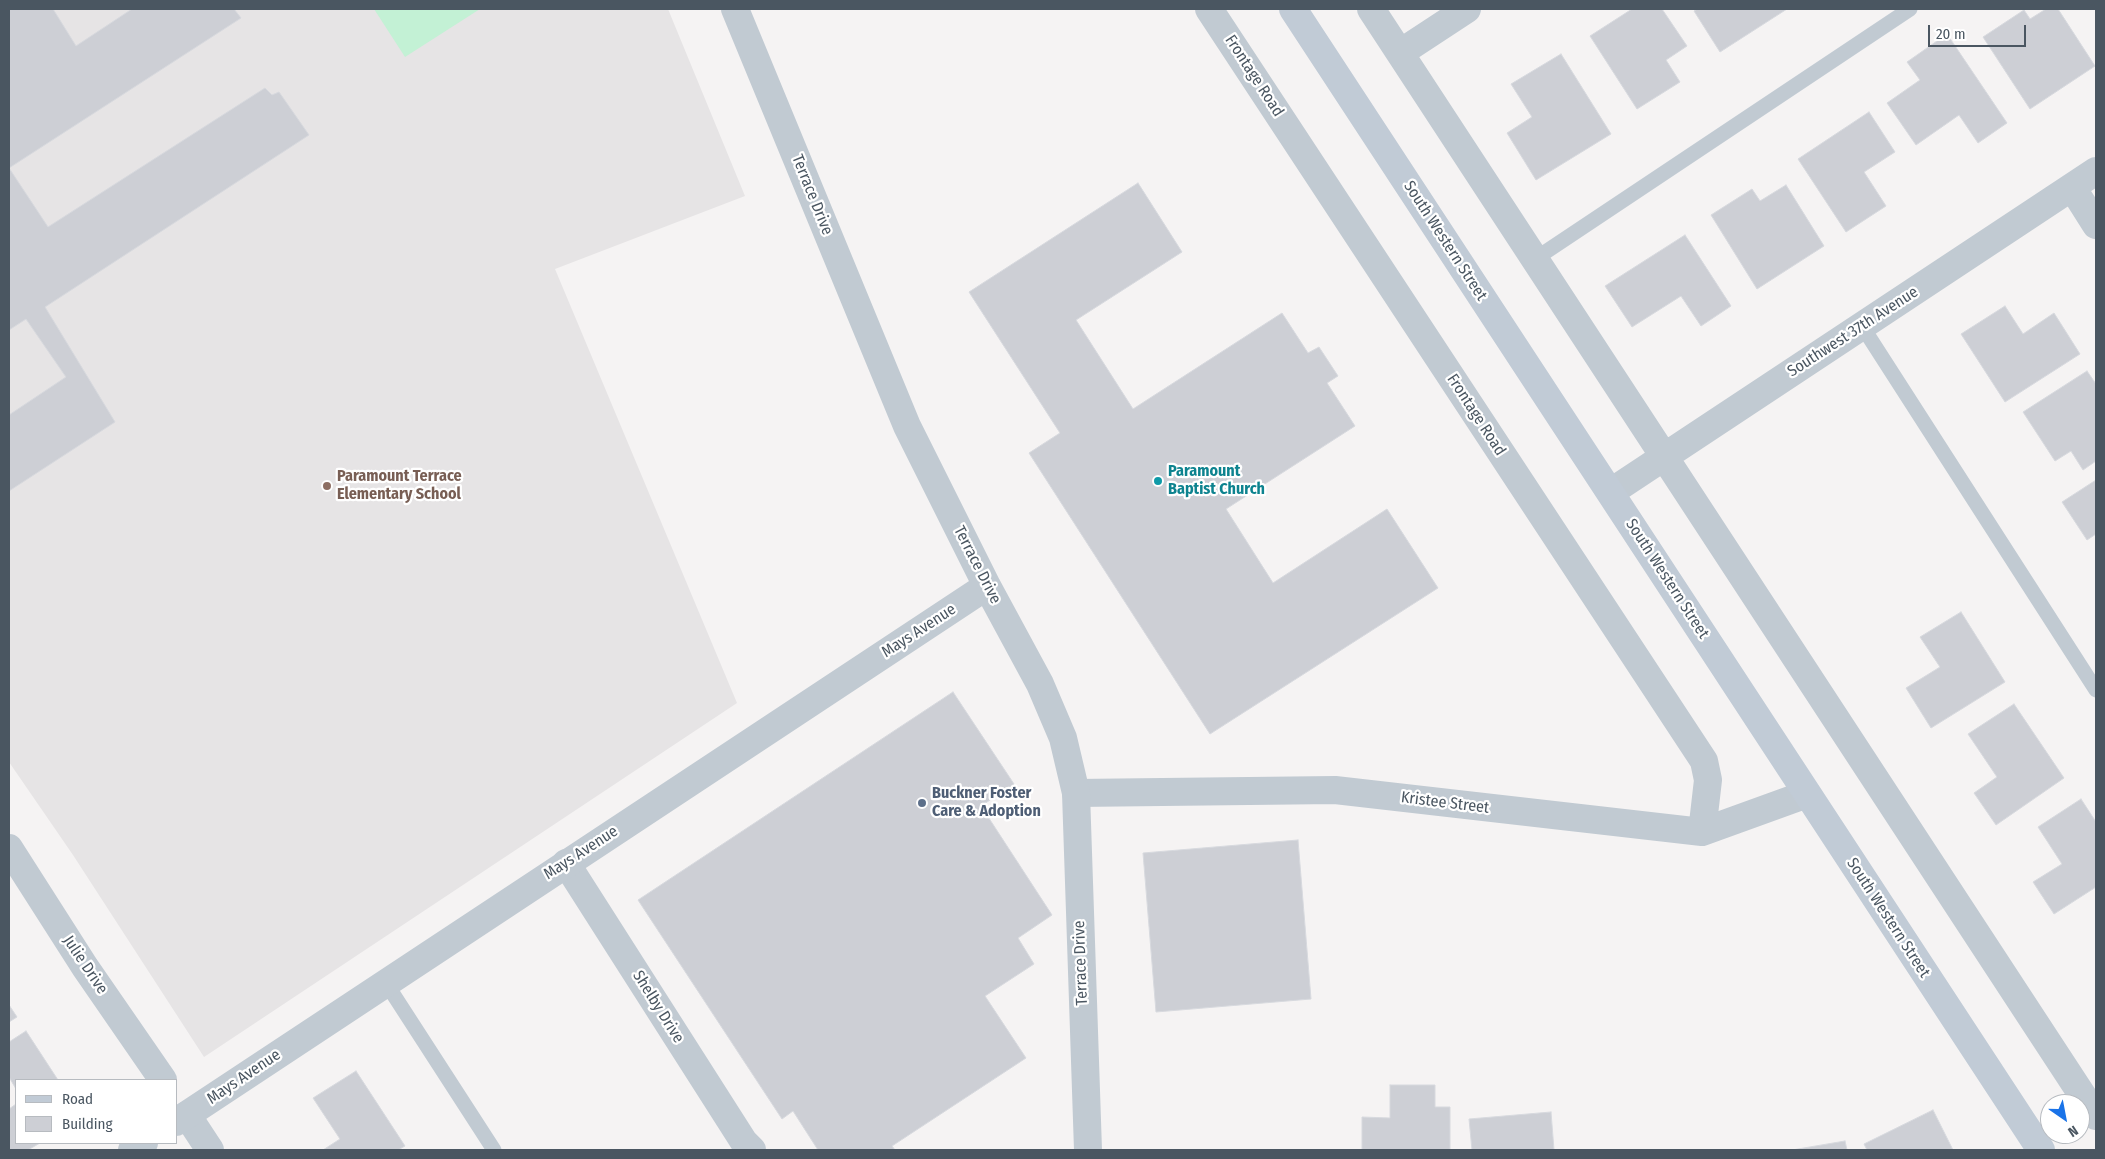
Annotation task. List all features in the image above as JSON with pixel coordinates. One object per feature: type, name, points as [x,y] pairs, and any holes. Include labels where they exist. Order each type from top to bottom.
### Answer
[{"type":"main road","name":"South Western Street","points":[[1293,9],[2041,1150]]},
{"type":"street","name":"Terrace Drive","points":[[735,9],[908,426],[987,586],[1044,693],[1063,738],[1076,793],[1088,1150]]},
{"type":"street","name":"Frontage Road","points":[[1209,9],[1704,761],[1708,780],[1702,832]]},
{"type":"street","points":[[1371,9],[2096,1116]]},
{"type":"street","points":[[1400,53],[1467,9]]},
{"type":"street","name":"Southwest 37th Avenue","points":[[1610,492],[2096,171]]},
{"type":"street","points":[[2072,187],[2096,225]]},
{"type":"street","name":"Mays Avenue","points":[[180,1112],[386,983],[987,586]]},
{"type":"street","name":"Kristee Street","points":[[1076,793],[1335,790],[1702,832],[1807,794]]},
{"type":"street","name":"Julie Drive","points":[[9,848],[85,967],[162,1079]]},
{"type":"street","name":"Shelby Drive","points":[[566,863],[739,1134],[752,1150]]},
{"type":"street","points":[[180,1112],[210,1150]]},
{"type":"lane","points":[[1535,259],[1910,9]]},
{"type":"lane","points":[[1862,326],[2096,690]]},
{"type":"lane","points":[[386,983],[494,1150]]},
{"type":"shaded area","name":"Paramount Terrace Elementary School","points":[[9,9],[668,9],[745,196],[555,269],[737,703],[204,1057],[73,855],[9,762]]},
{"type":"green space","points":[[374,9],[480,9],[405,57]]},
{"type":"building","points":[[9,9],[53,9],[76,46],[132,9],[234,9],[241,18],[9,168]]},
{"type":"building","points":[[1632,9],[1662,9],[1687,46],[1666,60],[1680,82],[1637,109],[1590,36]]},
{"type":"building","points":[[1697,9],[1787,9],[1720,52],[1694,11]]},
{"type":"building","points":[[2046,9],[2058,9],[2095,66],[2030,109],[1983,37],[2024,10],[2030,19]]},
{"type":"building","points":[[1947,34],[2007,123],[1978,143],[1959,115],[1916,145],[1887,103],[1920,80],[1907,62]]},
{"type":"building","points":[[1561,54],[1611,134],[1536,180],[1507,133],[1532,117],[1511,84]]},
{"type":"building","points":[[265,88],[272,95],[279,92],[309,135],[45,307],[115,422],[9,491],[9,415],[66,377],[26,319],[9,330],[9,168],[48,227]]},
{"type":"building","points":[[1869,112],[1895,152],[1864,172],[1886,206],[1846,232],[1798,159]]},
{"type":"building","name":"Paramount Baptist Church","points":[[1138,183],[1182,252],[1076,320],[1133,409],[1282,313],[1308,353],[1319,347],[1338,376],[1327,383],[1355,426],[1226,509],[1273,583],[1387,509],[1438,588],[1210,734],[1029,453],[1060,433],[969,292]]},
{"type":"building","points":[[1786,185],[1824,246],[1757,289],[1711,215],[1752,189],[1760,201]]},
{"type":"building","points":[[1685,235],[1731,306],[1701,326],[1681,296],[1632,327],[1605,286]]},
{"type":"building","points":[[2005,306],[2023,334],[2054,313],[2080,354],[2005,402],[1961,334]]},
{"type":"building","points":[[2087,371],[2096,384],[2096,461],[2083,470],[2071,451],[2055,461],[2023,412]]},
{"type":"building","points":[[2096,480],[2096,534],[2087,540],[2062,502]]},
{"type":"building","points":[[1961,612],[2005,682],[1931,728],[1906,688],[1940,667],[1920,637]]},
{"type":"building","points":[[953,692],[1014,784],[981,806],[1052,915],[1018,938],[1034,964],[985,996],[1026,1058],[892,1146],[895,1150],[818,1150],[793,1111],[782,1119],[638,900]]},
{"type":"building","points":[[2014,704],[2064,778],[1996,825],[1974,793],[1997,777],[1968,734]]},
{"type":"building","points":[[2081,799],[2096,822],[2096,887],[2054,914],[2033,882],[2062,864],[2038,827]]},
{"type":"building","points":[[1298,840],[1311,999],[1156,1012],[1143,853]]},
{"type":"building","points":[[9,1005],[17,1017],[9,1022]]},
{"type":"building","points":[[26,1031],[57,1079],[15,1079],[15,1087],[9,1077],[9,1042]]},
{"type":"building","points":[[356,1071],[405,1146],[398,1150],[323,1150],[340,1139],[313,1098]]},
{"type":"building","points":[[1390,1085],[1435,1085],[1435,1107],[1450,1107],[1450,1150],[1362,1150],[1362,1117],[1390,1118]]},
{"type":"building","points":[[15,1105],[15,1144],[38,1144],[28,1150],[9,1150],[9,1109]]},
{"type":"building","points":[[1933,1110],[1953,1150],[1867,1150],[1864,1144]]},
{"type":"building","points":[[1551,1112],[1554,1150],[1472,1150],[1469,1119]]},
{"type":"building","points":[[1845,1141],[1847,1150],[1792,1150]]},
{"type":"place","name":"Paramount Baptist Church","points":[[1158,481]]},
{"type":"place","name":"Paramount Terrace Elementary School","points":[[327,486]]},
{"type":"place","name":"Buckner Foster Care & Adoption","points":[[922,803]]}]
